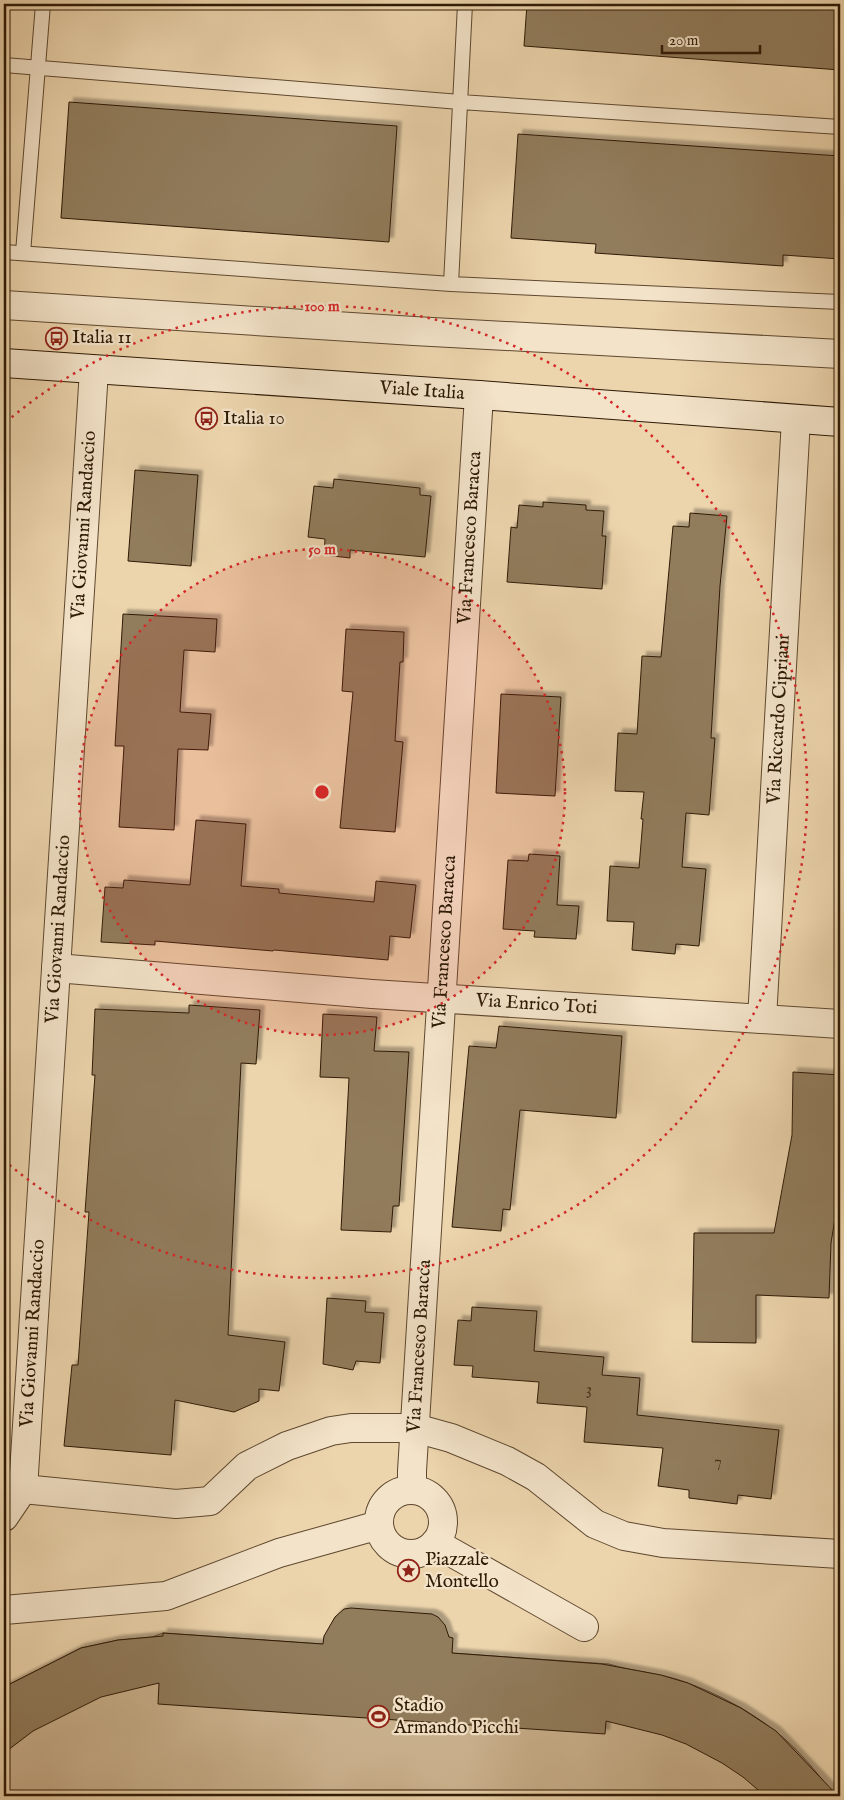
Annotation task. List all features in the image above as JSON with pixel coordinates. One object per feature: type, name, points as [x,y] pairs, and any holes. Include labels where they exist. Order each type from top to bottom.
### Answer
[{"type":"street","points":[[4,305],[414,331],[840,354]]},
{"type":"street","name":"Viale Italia","points":[[4,363],[479,395],[840,422]]},
{"type":"street","name":"Via Giovanni Randaccio","points":[[23,1489],[94,370]]},
{"type":"street","name":"Via Francesco Baracca","points":[[412,1490],[479,395]]},
{"type":"street","name":"Via Riccardo Cipriani","points":[[762,1019],[796,419]]},
{"type":"street","name":"Via Enrico Toti","points":[[56,968],[372,994],[840,1024]]},
{"type":"street","points":[[4,1517],[23,1489],[176,1504],[210,1501],[247,1466],[287,1446],[331,1431],[351,1428],[415,1428],[451,1438],[508,1461],[536,1477],[595,1524],[624,1536],[664,1543],[840,1554]]},
{"type":"street","points":[[412,1490],[421,1491],[437,1503],[442,1513],[443,1524],[441,1534],[435,1543],[427,1550],[416,1554],[401,1552],[387,1544],[381,1535],[379,1525],[379,1514],[391,1496],[400,1491],[412,1490]]},
{"type":"street","points":[[4,1610],[166,1596],[279,1553],[379,1525]]},
{"type":"street","points":[[435,1543],[584,1626]]},
{"type":"lane","points":[[23,253],[43,4]]},
{"type":"lane","points":[[451,284],[465,4]]},
{"type":"lane","points":[[4,65],[460,102],[840,128]]},
{"type":"lane","points":[[4,252],[451,284],[840,302]]},
{"type":"shaded area","name":"Stadio Armando Picchi","points":[[163,1633],[609,1664],[668,1677],[711,1692],[765,1724],[800,1753],[835,1796],[4,1796],[4,1687],[81,1648],[118,1640],[152,1637]]},
{"type":"building","points":[[527,4],[840,4],[840,70],[524,46]]},
{"type":"building","points":[[69,102],[397,126],[389,242],[61,218]]},
{"type":"building","points":[[518,134],[840,156],[840,259],[783,255],[783,266],[595,253],[596,244],[511,238]]},
{"type":"building","points":[[135,470],[198,475],[191,566],[128,561]]},
{"type":"building","points":[[334,479],[420,488],[420,495],[431,496],[425,557],[350,550],[350,558],[324,555],[325,539],[308,537],[314,486],[333,488]]},
{"type":"building","points":[[543,502],[586,505],[586,510],[604,511],[602,536],[606,536],[602,589],[507,582],[511,527],[517,528],[519,505],[543,507]]},
{"type":"building","points":[[690,513],[727,516],[720,586],[711,738],[715,738],[709,815],[686,813],[682,867],[706,869],[699,946],[676,944],[675,954],[632,950],[634,922],[607,921],[610,866],[639,868],[643,819],[641,819],[644,792],[615,791],[618,733],[637,734],[642,656],[661,657],[673,526],[689,527]]},
{"type":"building","points":[[123,614],[217,619],[215,652],[184,650],[180,712],[211,714],[208,750],[178,749],[174,830],[119,827],[124,746],[115,746]]},
{"type":"building","points":[[346,629],[404,632],[403,662],[400,662],[395,741],[403,742],[395,832],[340,828],[353,692],[342,691]]},
{"type":"building","points":[[501,694],[561,697],[555,796],[496,793]]},
{"type":"building","points":[[196,820],[246,824],[241,886],[279,889],[279,893],[374,902],[376,881],[416,885],[410,938],[390,936],[388,960],[155,941],[155,945],[101,942],[105,887],[123,888],[124,880],[190,885]]},
{"type":"building","points":[[529,854],[560,856],[557,905],[579,906],[576,939],[534,937],[535,931],[503,929],[508,860],[528,861]]},
{"type":"building","points":[[189,1005],[260,1010],[256,1064],[241,1063],[228,1335],[285,1342],[279,1391],[259,1389],[259,1401],[234,1412],[175,1400],[171,1455],[64,1446],[72,1365],[78,1365],[89,1212],[85,1212],[95,1075],[92,1075],[95,1009],[189,1013]]},
{"type":"building","points":[[323,1014],[377,1017],[374,1051],[409,1052],[399,1206],[393,1206],[391,1232],[341,1230],[349,1078],[320,1077]]},
{"type":"building","points":[[499,1026],[622,1036],[616,1118],[520,1110],[510,1210],[503,1209],[501,1231],[452,1227],[469,1046],[496,1048]]},
{"type":"building","points":[[793,1072],[840,1075],[840,1188],[831,1243],[829,1298],[756,1295],[756,1343],[692,1342],[694,1233],[774,1233],[792,1135]]},
{"type":"building","points":[[327,1298],[366,1301],[365,1312],[384,1313],[380,1363],[356,1361],[353,1370],[323,1364]]},
{"type":"building","points":[[472,1307],[537,1311],[534,1351],[604,1357],[602,1375],[640,1378],[637,1415],[779,1430],[771,1499],[738,1495],[737,1504],[689,1498],[689,1490],[658,1486],[663,1448],[584,1442],[587,1407],[537,1403],[539,1382],[472,1377],[473,1366],[454,1365],[458,1320],[471,1321]]},
{"type":"building","points":[[344,1609],[432,1614],[438,1617],[445,1625],[449,1637],[453,1638],[452,1653],[602,1664],[661,1675],[688,1683],[741,1708],[776,1731],[838,1796],[765,1796],[743,1777],[722,1763],[686,1744],[662,1735],[606,1721],[605,1734],[158,1704],[159,1683],[101,1697],[33,1731],[4,1753],[4,1687],[81,1648],[118,1640],[163,1636],[163,1633],[323,1644],[324,1636],[335,1617]]},
{"type":"place","name":"Italia 11","points":[[56,338]]},
{"type":"place","name":"Italia 10","points":[[207,419]]},
{"type":"place","name":"Piazzale Montello","points":[[409,1571]]},
{"type":"place","name":"Stadio Armando Picchi","points":[[378,1717]]}]
